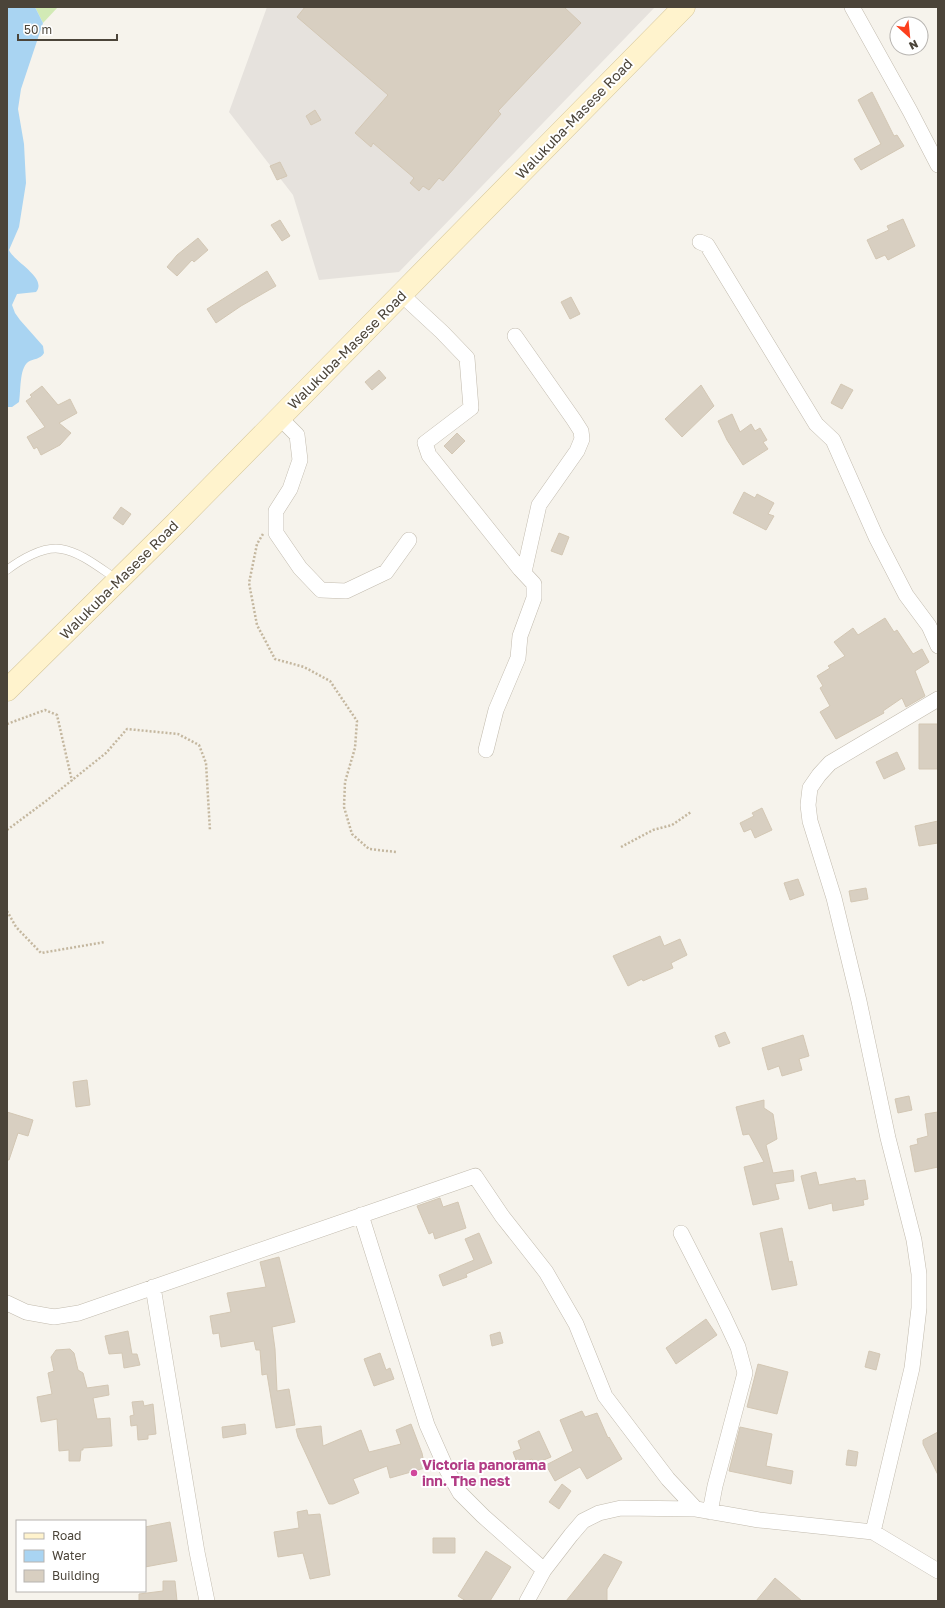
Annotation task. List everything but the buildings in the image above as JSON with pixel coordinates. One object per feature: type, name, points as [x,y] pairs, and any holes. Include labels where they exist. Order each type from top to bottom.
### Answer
[{"type":"street","name":"Walukuba-Masese Road","points":[[7,690],[119,580],[402,295],[684,7]]},
{"type":"street","points":[[852,7],[938,165]]},
{"type":"street","points":[[700,242],[707,245],[816,424],[833,440],[879,544],[906,595],[929,626],[938,646]]},
{"type":"street","points":[[402,295],[442,332],[467,358],[471,408],[425,443],[429,455],[534,584],[534,598],[520,636],[518,658],[496,710],[486,750]]},
{"type":"street","points":[[515,336],[574,420],[581,431],[582,439],[577,451],[539,505],[524,572]]},
{"type":"street","points":[[280,418],[297,435],[300,460],[290,489],[276,511],[276,533],[300,568],[321,590],[346,591],[386,572],[409,540]]},
{"type":"street","points":[[873,1532],[912,1368],[919,1308],[920,1274],[914,1240],[888,1138],[859,1001],[834,898],[810,821],[808,804],[810,788],[819,775],[830,764],[938,699]]},
{"type":"street","points":[[7,1303],[26,1312],[54,1317],[79,1313],[285,1240],[361,1216],[475,1176],[502,1216],[546,1272],[576,1324],[605,1396],[668,1478],[703,1511]]},
{"type":"street","points":[[361,1216],[427,1425],[447,1470],[460,1493],[483,1516],[544,1570]]},
{"type":"street","points":[[681,1233],[738,1347],[745,1373],[715,1486],[703,1511]]},
{"type":"street","points":[[153,1287],[207,1601]]},
{"type":"street","points":[[526,1601],[544,1570],[583,1521],[599,1513],[621,1508],[703,1511],[759,1520],[873,1532],[938,1572]]},
{"type":"lane","points":[[7,570],[20,561],[40,552],[60,548],[78,554],[119,580]]},
{"type":"path","points":[[276,511],[257,544],[250,583],[258,625],[275,659],[304,667],[330,681],[357,721],[355,748],[345,782],[344,807],[346,814],[352,834],[369,849],[396,852]]},
{"type":"path","points":[[7,724],[45,710],[57,715],[72,781]]},
{"type":"path","points":[[7,830],[72,781],[106,753],[127,729],[178,734],[199,745],[206,763],[210,832]]},
{"type":"path","points":[[621,847],[653,830],[672,825],[691,812]]},
{"type":"path","points":[[7,912],[16,927],[41,953],[105,942]]},
{"type":"shaded area","points":[[267,7],[655,7],[399,272],[319,280],[293,195],[229,112]]},
{"type":"green space","points":[[35,7],[58,7],[43,23]]},
{"type":"water","points":[[7,7],[35,7],[43,23],[21,89],[18,109],[24,144],[26,183],[19,227],[9,250],[12,255],[29,270],[38,281],[36,292],[17,294],[12,305],[20,320],[43,346],[44,353],[41,357],[28,362],[25,365],[22,375],[19,402],[12,407],[7,407]]},
{"type":"place","name":"Victoria panorama inn. The nest","points":[[414,1473]]}]
